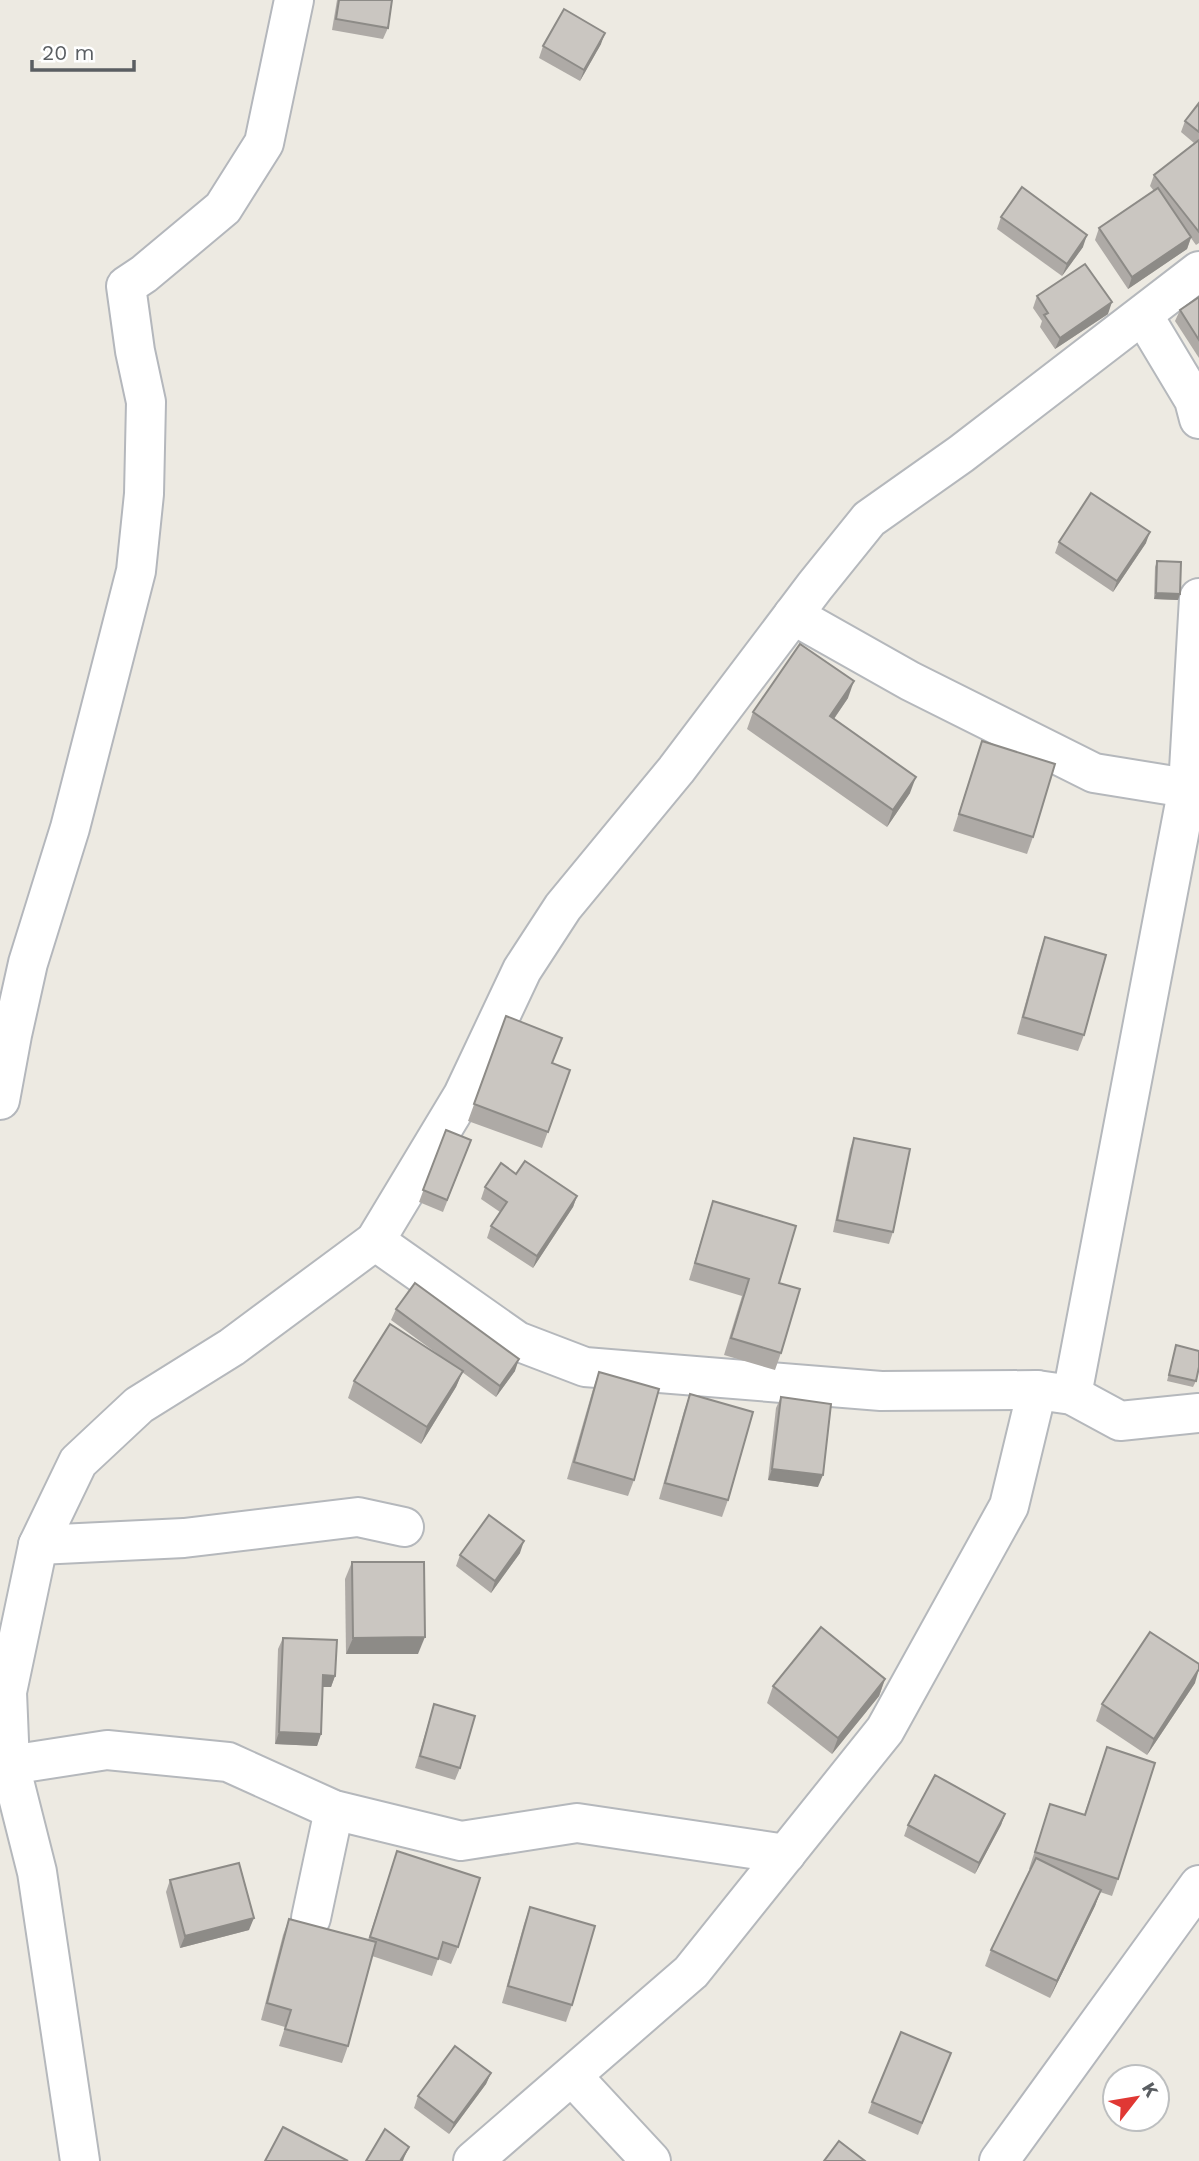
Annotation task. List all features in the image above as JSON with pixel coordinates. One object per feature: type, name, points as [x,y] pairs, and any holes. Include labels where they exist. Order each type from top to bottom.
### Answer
[{"type":"street","points":[[0,1100],[28,963],[70,828],[136,571],[144,494],[146,402],[135,351],[126,286],[223,208],[264,143],[294,0]]},
{"type":"street","points":[[80,2161],[37,1872],[5,1769],[7,1692],[38,1545],[78,1462],[139,1405],[232,1347],[375,1241],[463,1096],[522,970],[563,907],[676,770],[869,519],[961,454],[1199,271]]},
{"type":"street","points":[[1143,315],[1194,400],[1199,419]]},
{"type":"street","points":[[473,2161],[691,1972],[884,1730],[1009,1506],[1054,1393],[1193,788],[1199,598]]},
{"type":"street","points":[[793,615],[910,681],[1094,773],[1193,788]]},
{"type":"street","points":[[375,1241],[517,1341],[585,1367],[881,1391],[1054,1393],[1120,1421],[1199,1413]]},
{"type":"street","points":[[38,1545],[184,1538],[358,1517],[404,1527]]},
{"type":"street","points":[[5,1769],[107,1750],[228,1762],[334,1810],[461,1841],[577,1823],[786,1854]]},
{"type":"street","points":[[311,1918],[334,1810]]},
{"type":"street","points":[[999,2161],[1199,1885]]},
{"type":"street","points":[[572,2076],[651,2161]]},
{"type":"building","points":[[339,0],[392,0],[388,28],[336,19]]},
{"type":"building","points":[[564,9],[605,33],[584,70],[543,46]]},
{"type":"building","points":[[1199,103],[1199,132],[1185,121]]},
{"type":"building","points":[[1199,140],[1199,232],[1154,175]]},
{"type":"building","points":[[1022,187],[1087,235],[1067,264],[1001,217]]},
{"type":"building","points":[[1158,188],[1191,237],[1132,277],[1099,228]]},
{"type":"building","points":[[1085,264],[1112,302],[1060,338],[1044,315],[1048,313],[1037,296]]},
{"type":"building","points":[[1199,297],[1199,340],[1180,310]]},
{"type":"building","points":[[1091,493],[1150,532],[1117,581],[1059,542]]},
{"type":"building","points":[[1157,561],[1181,562],[1180,594],[1156,593]]},
{"type":"building","points":[[800,644],[854,681],[830,716],[916,777],[893,810],[753,712]]},
{"type":"building","points":[[982,741],[1055,764],[1033,837],[959,814]]},
{"type":"building","points":[[1045,937],[1106,955],[1084,1035],[1023,1017]]},
{"type":"building","points":[[506,1016],[562,1038],[552,1063],[570,1070],[548,1132],[474,1104]]},
{"type":"building","points":[[446,1130],[471,1140],[447,1200],[423,1190]]},
{"type":"building","points":[[854,1138],[910,1149],[893,1232],[837,1220]]},
{"type":"building","points":[[525,1161],[577,1196],[537,1256],[491,1226],[507,1202],[485,1187],[501,1163],[516,1174]]},
{"type":"building","points":[[713,1201],[796,1226],[779,1283],[800,1289],[781,1353],[731,1338],[749,1279],[695,1263]]},
{"type":"building","points":[[415,1283],[519,1359],[500,1386],[396,1309]]},
{"type":"building","points":[[390,1324],[463,1371],[427,1427],[354,1381]]},
{"type":"building","points":[[1176,1345],[1199,1351],[1196,1381],[1169,1375]]},
{"type":"building","points":[[599,1372],[659,1389],[634,1480],[574,1462]]},
{"type":"building","points":[[690,1394],[753,1412],[728,1500],[665,1483]]},
{"type":"building","points":[[781,1397],[831,1404],[823,1475],[772,1469]]},
{"type":"building","points":[[489,1515],[524,1541],[495,1581],[460,1555]]},
{"type":"building","points":[[352,1562],[424,1562],[425,1637],[353,1638]]},
{"type":"building","points":[[821,1627],[885,1679],[838,1738],[773,1686]]},
{"type":"building","points":[[1150,1632],[1199,1664],[1199,1669],[1154,1739],[1102,1704]]},
{"type":"building","points":[[283,1638],[337,1640],[335,1676],[323,1675],[321,1734],[279,1732]]},
{"type":"building","points":[[434,1704],[475,1716],[460,1768],[420,1756]]},
{"type":"building","points":[[1107,1747],[1155,1763],[1118,1879],[1035,1852],[1050,1804],[1085,1815]]},
{"type":"building","points":[[935,1775],[1005,1814],[979,1863],[908,1825]]},
{"type":"building","points":[[397,1851],[480,1878],[458,1947],[443,1942],[438,1959],[370,1937]]},
{"type":"building","points":[[1036,1858],[1101,1890],[1057,1981],[991,1950]]},
{"type":"building","points":[[239,1863],[254,1918],[185,1936],[170,1880]]},
{"type":"building","points":[[530,1907],[595,1926],[572,2005],[508,1986]]},
{"type":"building","points":[[289,1919],[376,1942],[348,2046],[285,2029],[291,2010],[267,2003]]},
{"type":"building","points":[[901,2032],[951,2053],[922,2123],[872,2102]]},
{"type":"building","points":[[455,2046],[491,2073],[454,2123],[418,2096]]},
{"type":"building","points":[[283,2127],[348,2161],[265,2161]]},
{"type":"building","points":[[385,2129],[409,2147],[400,2161],[366,2161]]},
{"type":"building","points":[[839,2141],[865,2161],[824,2161]]}]
